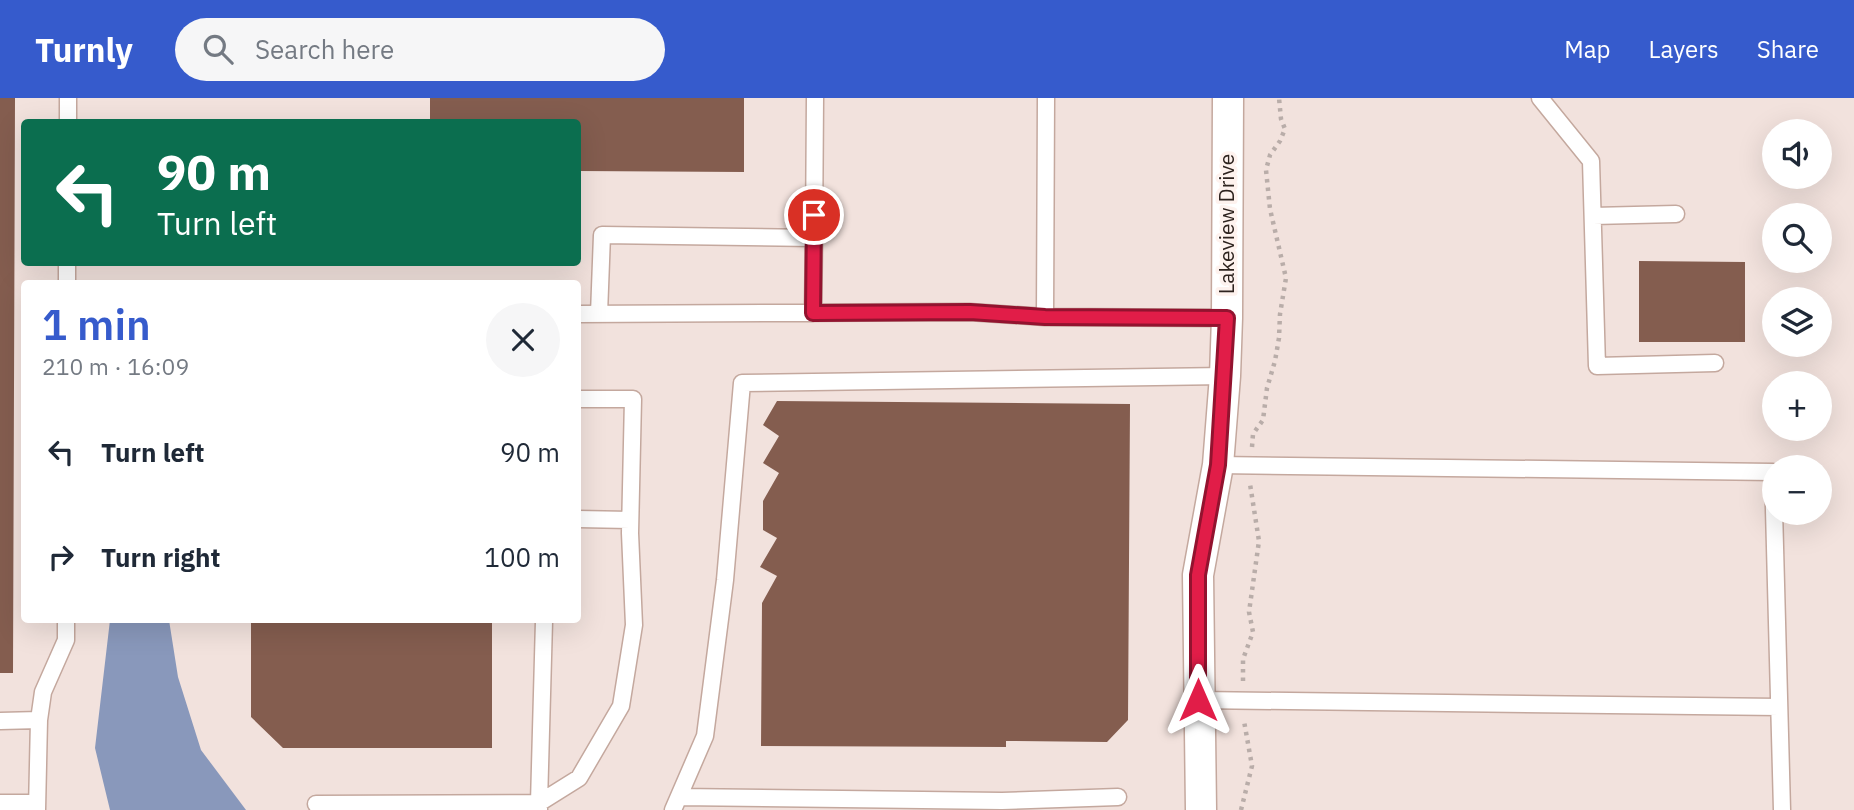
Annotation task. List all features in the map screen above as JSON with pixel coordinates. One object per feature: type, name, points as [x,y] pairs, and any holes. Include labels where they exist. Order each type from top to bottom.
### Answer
[{"type":"street","name":"Lakeview Drive","points":[[1201,810],[1198,575],[1218,465],[1225,376],[1228,98]]},
{"type":"lane","points":[[68,98],[68,119]]},
{"type":"lane","points":[[813,313],[815,98]]},
{"type":"lane","points":[[1045,317],[1046,98]]},
{"type":"lane","points":[[1539,98],[1591,161],[1597,366],[1715,363]]},
{"type":"lane","points":[[1592,216],[1676,215]]},
{"type":"lane","points":[[599,314],[601,235],[814,238]]},
{"type":"lane","points":[[581,314],[970,312],[1045,317],[1227,318]]},
{"type":"lane","points":[[1118,797],[1002,805],[676,803],[705,736],[725,580],[742,383],[1225,376]]},
{"type":"lane","points":[[316,804],[539,807],[579,778],[621,706],[634,625],[630,520],[633,400],[581,399]]},
{"type":"lane","points":[[1218,465],[1773,472],[1782,810]]},
{"type":"lane","points":[[581,519],[630,520]]},
{"type":"lane","points":[[0,803],[37,807],[43,692],[66,640],[66,623]]},
{"type":"lane","points":[[539,807],[544,623]]},
{"type":"lane","points":[[1198,700],[1779,707]]},
{"type":"lane","points":[[0,721],[40,720]]},
{"type":"shaded area","points":[[0,98],[1854,98],[1854,810],[0,810]]},
{"type":"water","points":[[110,623],[169,623],[178,677],[201,750],[246,810],[110,810],[95,748]]},
{"type":"building","points":[[0,98],[15,98],[13,673],[0,673]]},
{"type":"building","points":[[430,98],[744,98],[744,172],[581,171],[581,119],[430,119]]},
{"type":"building","points":[[1639,261],[1745,262],[1745,342],[1639,342]]},
{"type":"building","points":[[777,401],[1130,404],[1128,720],[1107,742],[1006,741],[1006,747],[761,746],[762,603],[777,576],[760,567],[777,538],[763,530],[763,501],[779,473],[763,463],[779,436],[763,425]]},
{"type":"building","points":[[251,623],[492,623],[492,748],[283,748],[251,717]]},
{"type":"route","points":[[814,215],[813,313],[970,312],[1045,317],[1227,318],[1218,465],[1198,575],[1198,700]]}]
